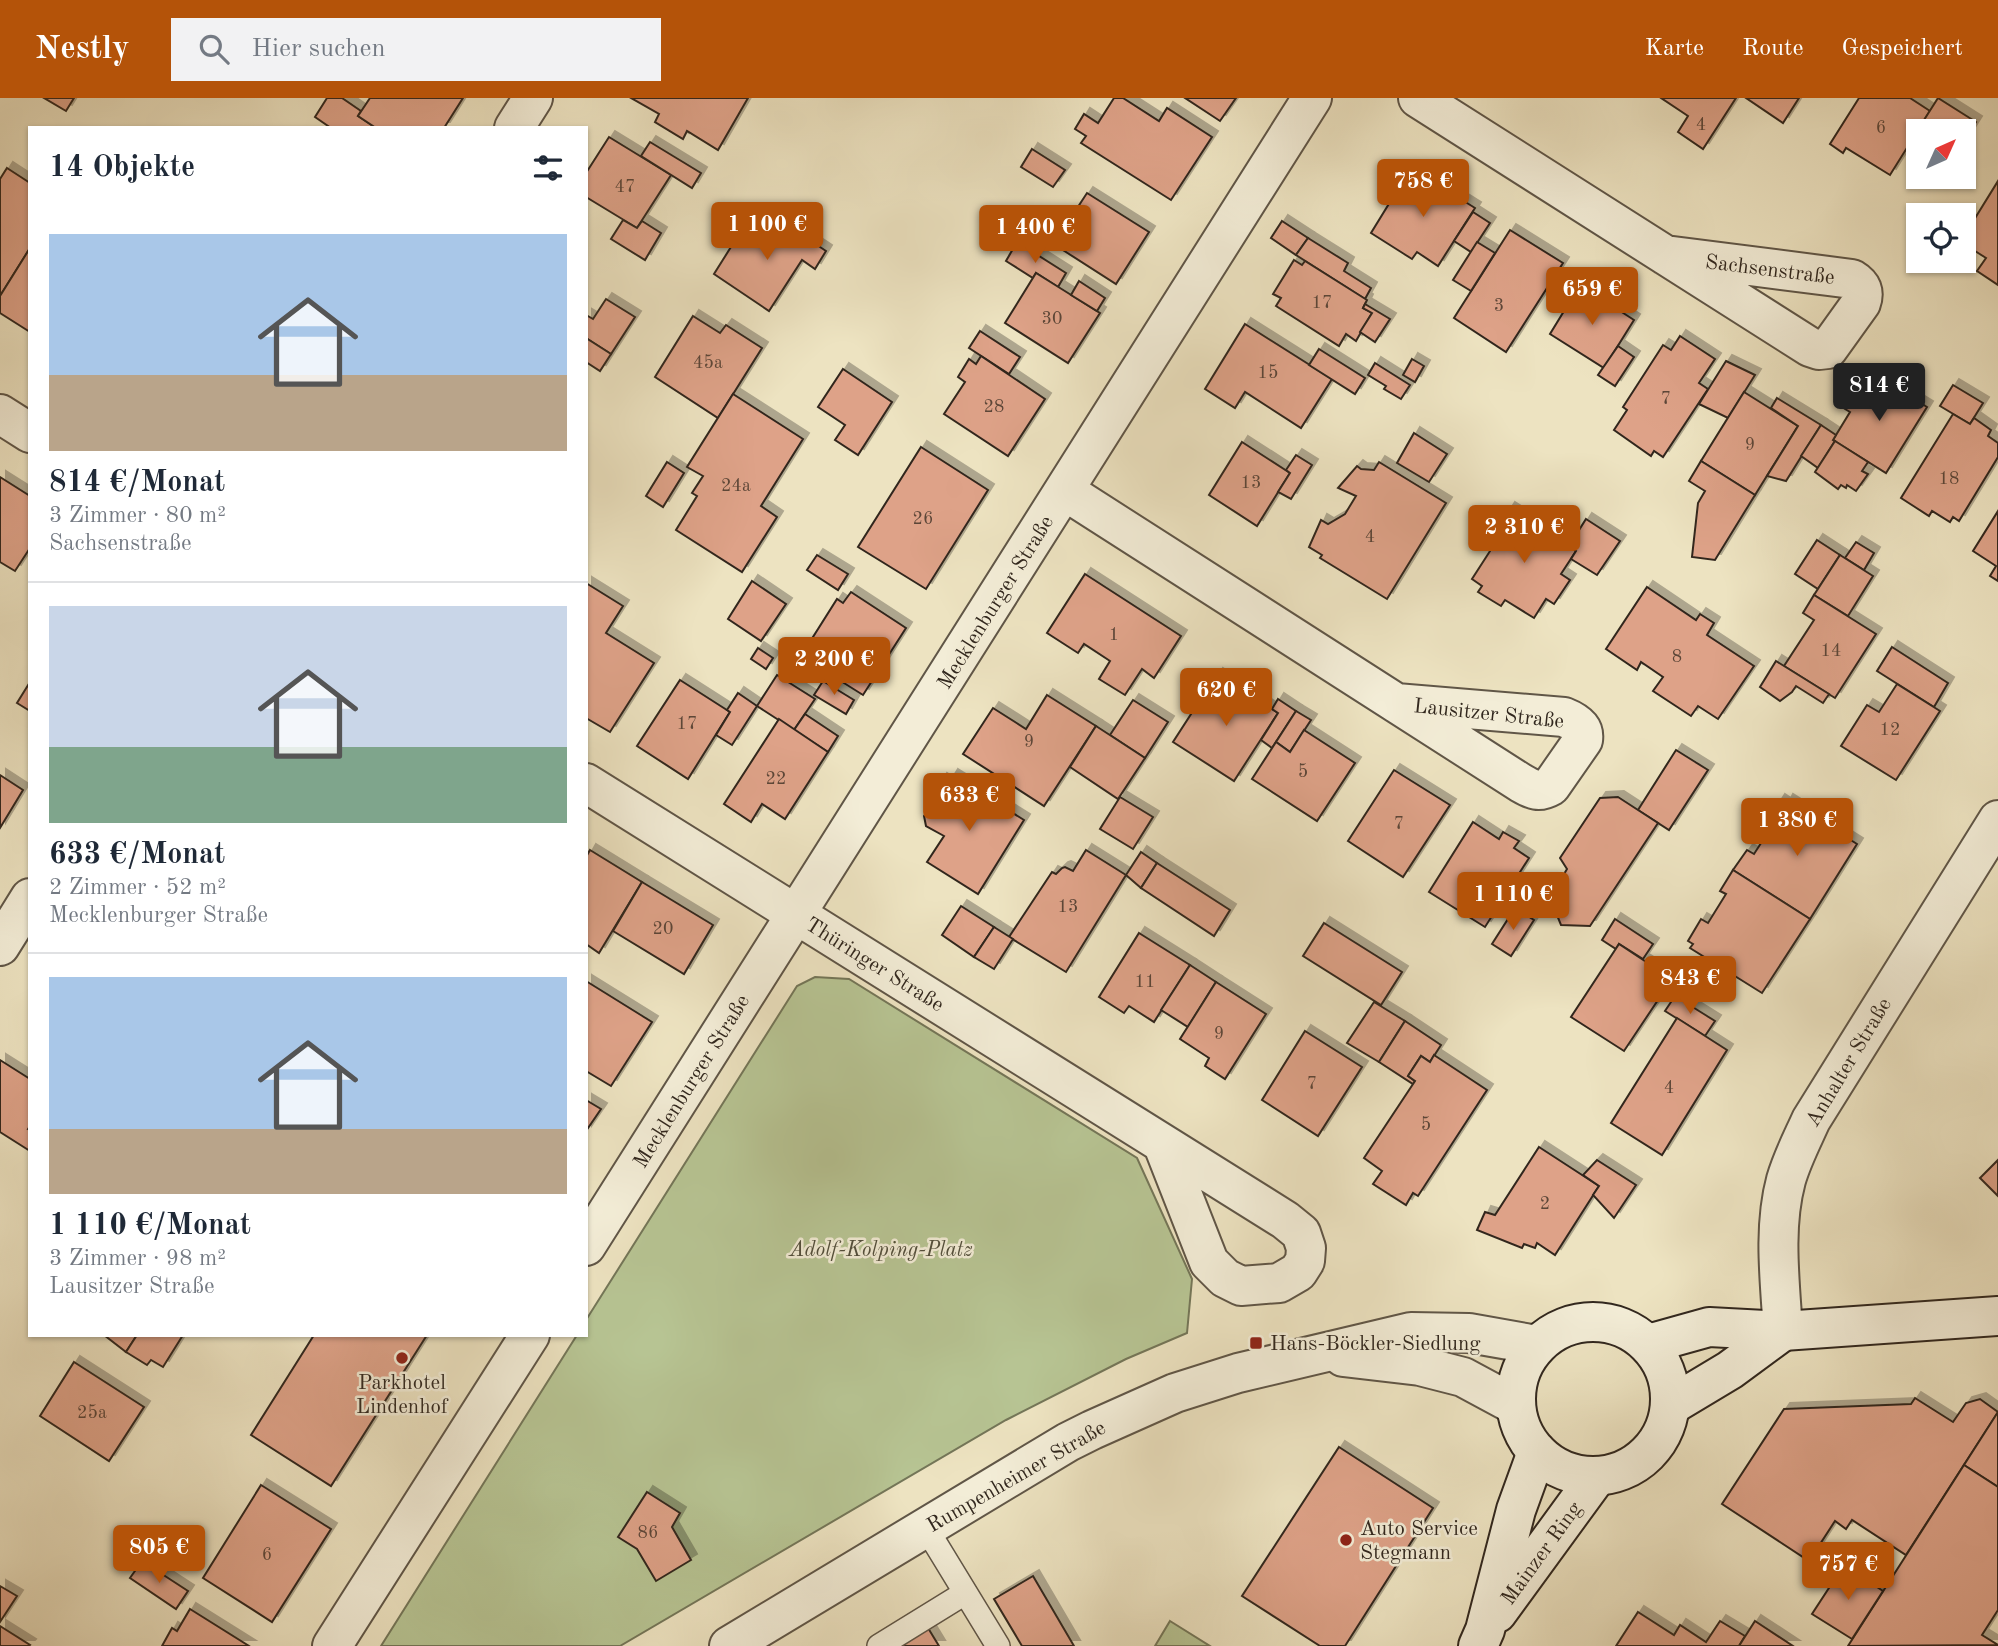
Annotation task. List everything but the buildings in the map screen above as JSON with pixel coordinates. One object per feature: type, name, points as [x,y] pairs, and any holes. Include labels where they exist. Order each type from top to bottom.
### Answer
[{"type":"street","points":[[515,126],[533,98]]},
{"type":"street","name":"Mecklenburger Straße","points":[[588,1243],[1312,98]]},
{"type":"street","points":[[1418,98],[1665,255]]},
{"type":"street","points":[[0,414],[28,432]]},
{"type":"street","name":"Lausitzer Straße","points":[[1065,491],[1396,703]]},
{"type":"street","name":"Thüringer Straße","points":[[588,784],[1163,1145]]},
{"type":"street","name":"Anhalter Straße","points":[[1783,1331],[1779,1236],[1786,1180],[1798,1148],[1811,1120],[1998,820]]},
{"type":"street","points":[[0,946],[28,901]]},
{"type":"street","points":[[1648,1344],[1709,1327],[1783,1331],[1998,1316]]},
{"type":"street","points":[[1593,1322],[1620,1327],[1648,1344],[1667,1375],[1670,1406],[1665,1429],[1656,1445],[1643,1458],[1611,1475],[1575,1474],[1542,1458],[1523,1433],[1516,1405],[1518,1377],[1538,1345],[1565,1326],[1593,1322]]},
{"type":"street","points":[[1670,1406],[1730,1370],[1783,1331]]},
{"type":"street","name":"Rumpenheimer Straße","points":[[737,1644],[1068,1442],[1175,1393],[1238,1373],[1411,1332],[1469,1333],[1538,1345]]},
{"type":"street","points":[[332,1646],[529,1337]]},
{"type":"street","name":"Rumpenheimer Straße","points":[[1324,1354],[1420,1366],[1463,1377],[1516,1405]]},
{"type":"street","name":"Mainzer Ring","points":[[1481,1638],[1517,1510],[1537,1452]]},
{"type":"street","name":"Mainzer Ring","points":[[1481,1638],[1598,1476]]},
{"type":"lane","points":[[926,1528],[995,1645]]},
{"type":"lane","points":[[879,1646],[965,1593]]},
{"type":"green space","name":"Adolf-Kolping-Platz","points":[[815,977],[849,979],[1137,1158],[1192,1279],[1187,1333],[1126,1359],[1006,1420],[620,1646],[381,1646],[576,1337],[588,1337],[588,1317],[797,986]]},
{"type":"green space","points":[[1170,1621],[1210,1646],[1155,1646]]},
{"type":"place","name":"Hans-Böckler-Siedlung","points":[[1256,1343]]},
{"type":"place","name":"Parkhotel Lindenhof","points":[[402,1358]]},
{"type":"place","name":"Auto Service Stegmann","points":[[1346,1540]]}]
